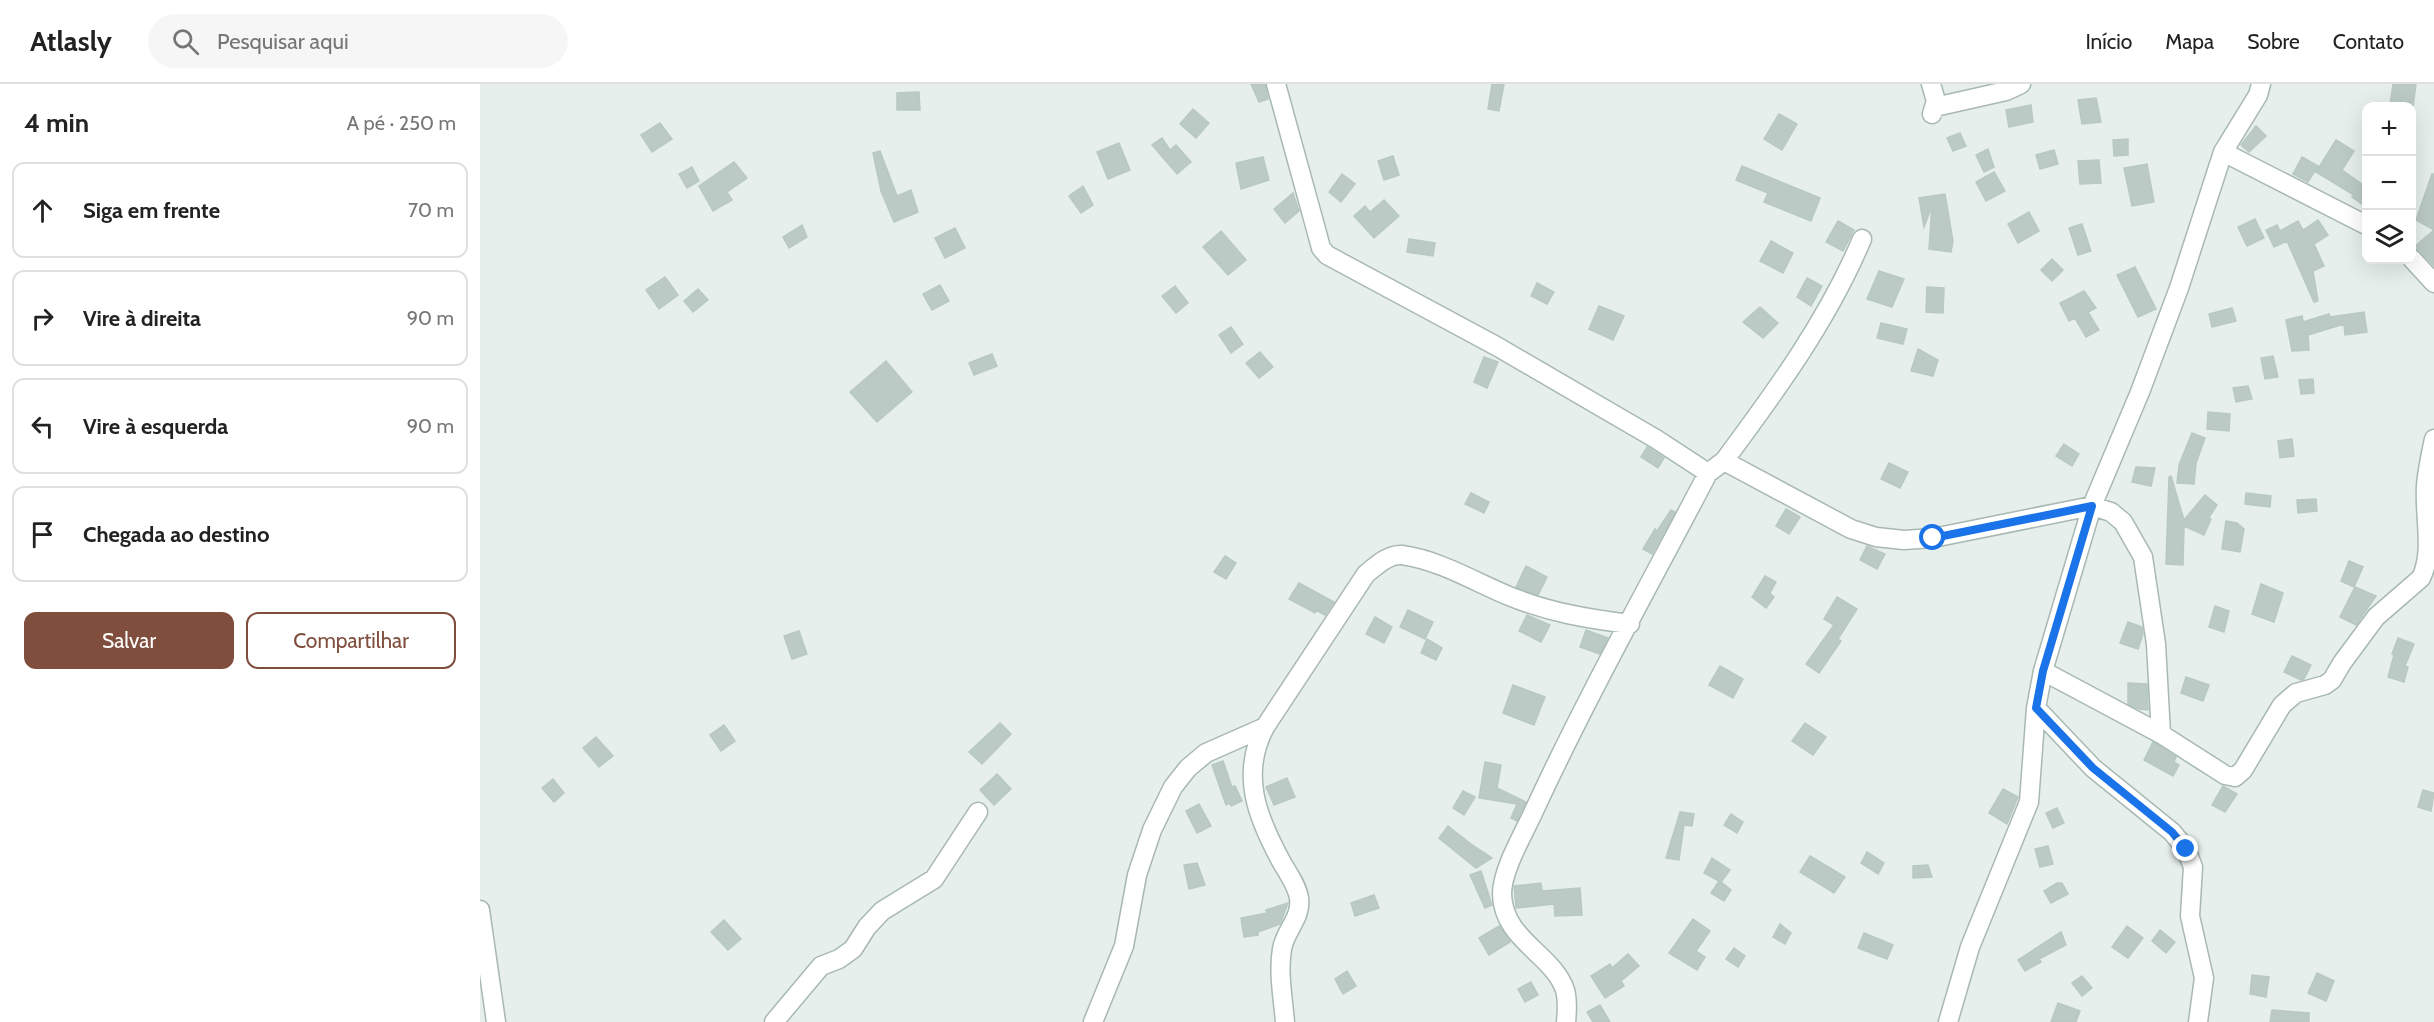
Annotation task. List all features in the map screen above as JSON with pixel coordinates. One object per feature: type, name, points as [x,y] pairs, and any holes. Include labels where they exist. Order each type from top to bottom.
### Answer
[{"type":"street","points":[[1276,84],[1321,248],[1327,255],[1498,347],[1656,439],[1708,473]]},
{"type":"street","points":[[1931,84],[1936,101],[1934,110],[2006,91],[2021,84]]},
{"type":"street","points":[[1948,1022],[1970,947],[2029,802],[2036,708],[2043,671],[2092,506],[2140,392],[2179,288],[2223,152],[2258,95],[2261,84]]},
{"type":"street","points":[[2223,152],[2362,222]]},
{"type":"street","points":[[1566,1022],[1568,1007],[1565,989],[1556,975],[1512,926],[1504,913],[1502,891],[1510,864],[1551,772],[1708,473],[1724,461],[1764,407],[1823,319],[1847,276],[1862,239]]},
{"type":"street","points":[[2416,263],[2434,283]]},
{"type":"street","points":[[2043,671],[2161,735],[2225,775],[2235,777],[2244,770],[2282,705],[2296,693],[2325,685],[2332,680],[2376,617],[2421,578],[2426,570],[2430,558],[2426,486],[2434,439]]},
{"type":"street","points":[[1724,461],[1851,530],[1876,537],[1904,540],[1933,538],[2092,506],[2111,512],[2123,522],[2143,557],[2156,644],[2161,735]]},
{"type":"street","points":[[1285,1022],[1281,963],[1283,945],[1300,908],[1299,894],[1266,834],[1256,809],[1253,782],[1256,745],[1265,727],[1366,574],[1389,557],[1400,555],[1431,562],[1510,597],[1547,609],[1582,618],[1630,624]]},
{"type":"street","points":[[2036,708],[2093,768],[2172,832],[2186,849],[2193,867],[2190,916],[2204,978],[2198,1022]]},
{"type":"street","points":[[1094,1022],[1124,946],[1137,875],[1152,830],[1173,787],[1188,768],[1206,753],[1265,727]]},
{"type":"street","points":[[774,1022],[821,966],[839,959],[853,949],[867,927],[882,911],[934,879],[978,812]]},
{"type":"street","points":[[480,910],[496,1022]]},
{"type":"building","points":[[1251,84],[1265,84],[1268,99],[1259,102]]},
{"type":"building","points":[[1492,84],[1504,84],[1499,111],[1488,109]]},
{"type":"building","points":[[2393,84],[2416,84],[2414,102],[2391,102]]},
{"type":"building","points":[[919,92],[920,110],[897,110],[897,93]]},
{"type":"building","points":[[2096,98],[2101,122],[2082,124],[2078,100]]},
{"type":"building","points":[[2031,105],[2033,122],[2009,127],[2006,110]]},
{"type":"building","points":[[1193,109],[1209,123],[1196,138],[1180,124]]},
{"type":"building","points":[[1779,114],[1797,124],[1782,150],[1764,139]]},
{"type":"building","points":[[660,123],[672,139],[652,152],[641,135]]},
{"type":"building","points":[[2256,126],[2266,136],[2249,152],[2241,145]]},
{"type":"building","points":[[1960,133],[1966,146],[1953,151],[1947,138]]},
{"type":"building","points":[[1162,138],[1170,150],[1176,145],[1191,162],[1177,174],[1152,145]]},
{"type":"building","points":[[2128,139],[2128,155],[2114,156],[2113,140]]},
{"type":"building","points":[[2336,140],[2354,151],[2342,170],[2362,184],[2362,204],[2352,197],[2354,195],[2316,172]]},
{"type":"building","points":[[1119,143],[1130,170],[1108,179],[1097,152]]},
{"type":"building","points":[[1988,149],[1994,167],[1984,172],[1976,155]]},
{"type":"building","points":[[2054,150],[2058,164],[2040,169],[2036,155]]},
{"type":"building","points":[[880,151],[897,196],[911,190],[918,212],[894,222],[881,191],[873,153]]},
{"type":"building","points":[[1393,156],[1399,175],[1384,180],[1378,161]]},
{"type":"building","points":[[1263,157],[1269,180],[1241,189],[1236,163]]},
{"type":"building","points":[[2302,157],[2318,166],[2308,182],[2293,174]]},
{"type":"building","points":[[2099,160],[2101,183],[2080,184],[2078,161]]},
{"type":"building","points":[[734,162],[747,178],[727,192],[732,200],[713,211],[699,186]]},
{"type":"building","points":[[2147,164],[2154,202],[2132,206],[2124,168]]},
{"type":"building","points":[[1742,166],[1820,198],[1811,221],[1764,202],[1768,193],[1736,180]]},
{"type":"building","points":[[692,167],[699,181],[687,188],[679,174]]},
{"type":"building","points":[[1994,172],[2005,191],[1986,201],[1976,182]]},
{"type":"building","points":[[1342,174],[1355,184],[1341,202],[1329,192]]},
{"type":"building","points":[[2432,174],[2434,174],[2434,230],[2416,220]]},
{"type":"building","points":[[1083,186],[1093,205],[1081,213],[1069,196]]},
{"type":"building","points":[[1293,193],[1299,211],[1285,223],[1274,209]]},
{"type":"building","points":[[1945,194],[1953,241],[1951,252],[1929,249],[1932,206],[1924,227],[1919,198]]},
{"type":"building","points":[[1384,200],[1399,216],[1374,238],[1354,216],[1365,206],[1370,212]]},
{"type":"building","points":[[2029,212],[2039,231],[2018,243],[2008,224]]},
{"type":"building","points":[[2255,219],[2264,238],[2247,246],[2238,227]]},
{"type":"building","points":[[2318,220],[2328,235],[2314,244],[2324,266],[2313,271],[2318,301],[2314,302],[2287,241],[2274,247],[2266,230],[2277,225],[2280,231],[2298,221],[2303,230]]},
{"type":"building","points":[[1838,221],[1854,230],[1843,251],[1826,242]]},
{"type":"building","points":[[2082,224],[2091,251],[2078,255],[2069,228]]},
{"type":"building","points":[[802,225],[807,237],[789,248],[783,237]]},
{"type":"building","points":[[955,228],[965,248],[945,258],[935,238]]},
{"type":"building","points":[[2434,230],[2434,266],[2416,249],[2416,245]]},
{"type":"building","points":[[1221,231],[1246,260],[1228,275],[1203,247]]},
{"type":"building","points":[[1409,239],[1435,243],[1433,256],[1407,252]]},
{"type":"building","points":[[1771,241],[1793,253],[1783,273],[1760,261]]},
{"type":"building","points":[[2052,259],[2063,270],[2052,281],[2041,270]]},
{"type":"building","points":[[2135,267],[2156,309],[2138,317],[2117,275]]},
{"type":"building","points":[[1879,271],[1904,279],[1892,307],[1867,299]]},
{"type":"building","points":[[665,277],[678,295],[659,309],[646,290]]},
{"type":"building","points":[[1807,278],[1822,286],[1811,306],[1797,297]]},
{"type":"building","points":[[1537,283],[1554,292],[1547,304],[1531,296]]},
{"type":"building","points":[[940,285],[949,301],[932,310],[923,294]]},
{"type":"building","points":[[1175,286],[1188,303],[1176,313],[1162,296]]},
{"type":"building","points":[[1927,287],[1944,288],[1943,313],[1926,312]]},
{"type":"building","points":[[698,289],[708,300],[693,312],[684,301]]},
{"type":"building","points":[[2084,291],[2096,308],[2088,312],[2099,330],[2086,337],[2075,318],[2069,321],[2060,303]]},
{"type":"building","points":[[1599,306],[1624,316],[1613,340],[1589,329]]},
{"type":"building","points":[[1760,307],[1778,323],[1763,338],[1743,322]]},
{"type":"building","points":[[2232,308],[2236,321],[2212,327],[2209,314]]},
{"type":"building","points":[[2364,312],[2367,332],[2345,335],[2344,324],[2308,335],[2309,350],[2292,351],[2286,320],[2302,316],[2303,322],[2329,314],[2330,317]]},
{"type":"building","points":[[1881,323],[1907,329],[1903,344],[1877,338]]},
{"type":"building","points":[[1231,327],[1243,344],[1231,353],[1219,335]]},
{"type":"building","points":[[1918,349],[1938,360],[1933,376],[1911,371]]},
{"type":"building","points":[[1260,352],[1273,367],[1259,378],[1246,363]]},
{"type":"building","points":[[992,354],[997,366],[974,375],[969,363]]},
{"type":"building","points":[[2273,356],[2278,377],[2265,379],[2261,358]]},
{"type":"building","points":[[1484,357],[1498,362],[1487,388],[1474,382]]},
{"type":"building","points":[[886,361],[912,392],[877,422],[850,392]]},
{"type":"building","points":[[2313,379],[2314,393],[2301,394],[2299,380]]},
{"type":"building","points":[[2248,386],[2252,399],[2236,402],[2233,388]]},
{"type":"building","points":[[2208,412],[2230,414],[2229,431],[2207,429]]},
{"type":"building","points":[[2192,433],[2205,438],[2196,463],[2194,484],[2177,483],[2179,465]]},
{"type":"building","points":[[2292,439],[2294,456],[2280,458],[2278,441]]},
{"type":"building","points":[[2064,444],[2079,454],[2072,466],[2056,456]]},
{"type":"building","points":[[1647,447],[1664,458],[1658,468],[1641,457]]},
{"type":"building","points":[[1889,463],[1908,472],[1900,488],[1881,479]]},
{"type":"building","points":[[2136,467],[2155,468],[2151,486],[2132,482]]},
{"type":"building","points":[[2171,476],[2184,520],[2205,495],[2217,505],[2208,519],[2211,519],[2204,535],[2184,526],[2183,565],[2166,564],[2169,477]]},
{"type":"building","points":[[1471,493],[1489,502],[1484,513],[1465,504]]},
{"type":"building","points":[[2246,493],[2271,496],[2270,507],[2245,504]]},
{"type":"building","points":[[2316,499],[2317,511],[2298,513],[2297,500]]},
{"type":"building","points":[[1786,509],[1800,517],[1789,534],[1776,526]]},
{"type":"building","points":[[1671,510],[1675,512],[1652,554],[1643,549],[1655,529],[1657,531]]},
{"type":"building","points":[[2226,521],[2237,523],[2244,529],[2240,552],[2222,549]]},
{"type":"building","points":[[1867,546],[1885,554],[1877,569],[1860,560]]},
{"type":"building","points":[[1225,556],[1236,563],[1226,579],[1214,572]]},
{"type":"building","points":[[2349,561],[2363,567],[2354,587],[2341,581]]},
{"type":"building","points":[[1526,566],[1547,577],[1538,595],[1516,587]]},
{"type":"building","points":[[1765,576],[1776,582],[1770,593],[1774,597],[1766,608],[1752,597]]},
{"type":"building","points":[[1299,583],[1334,602],[1325,615],[1316,610],[1315,613],[1289,599]]},
{"type":"building","points":[[2261,584],[2283,593],[2274,622],[2252,614]]},
{"type":"building","points":[[2355,587],[2376,596],[2356,625],[2340,617]]},
{"type":"building","points":[[1837,597],[1857,609],[1838,639],[1841,641],[1819,673],[1806,664],[1834,625],[1824,619]]},
{"type":"building","points":[[2215,606],[2229,611],[2224,632],[2209,627]]},
{"type":"building","points":[[1408,610],[1433,622],[1425,639],[1400,627]]},
{"type":"building","points":[[1527,615],[1550,625],[1541,642],[1519,631]]},
{"type":"building","points":[[1375,617],[1392,627],[1384,643],[1366,634]]},
{"type":"building","points":[[2128,622],[2142,627],[2143,634],[2138,649],[2120,643]]},
{"type":"building","points":[[1586,630],[1608,638],[1600,654],[1580,647]]},
{"type":"building","points":[[799,631],[807,654],[792,659],[784,636]]},
{"type":"building","points":[[2398,638],[2414,644],[2405,666],[2408,667],[2404,682],[2388,677],[2394,655],[2392,654]]},
{"type":"building","points":[[1427,639],[1442,648],[1436,660],[1421,653]]},
{"type":"building","points":[[2292,656],[2311,665],[2304,679],[2301,680],[2284,672]]},
{"type":"building","points":[[1720,666],[1743,679],[1733,698],[1709,685]]},
{"type":"building","points":[[2186,677],[2209,685],[2203,701],[2181,693]]},
{"type":"building","points":[[2128,683],[2147,684],[2148,710],[2128,704]]},
{"type":"building","points":[[1513,685],[1545,697],[1534,725],[1503,713]]},
{"type":"building","points":[[1000,723],[1011,734],[982,764],[969,752]]},
{"type":"building","points":[[1805,723],[1826,737],[1813,755],[1792,741]]},
{"type":"building","points":[[724,725],[735,741],[721,751],[710,735]]},
{"type":"building","points":[[596,737],[613,756],[599,767],[583,748]]},
{"type":"building","points":[[2153,742],[2176,757],[2174,762],[2179,765],[2173,776],[2144,760]]},
{"type":"building","points":[[1223,761],[1232,787],[1235,786],[1242,801],[1231,806],[1230,803],[1226,805],[1212,765]]},
{"type":"building","points":[[1485,762],[1501,765],[1497,788],[1526,802],[1517,821],[1511,818],[1517,804],[1479,798]]},
{"type":"building","points":[[997,774],[1011,789],[994,805],[980,790]]},
{"type":"building","points":[[1287,778],[1295,797],[1274,805],[1266,787]]},
{"type":"building","points":[[553,779],[564,793],[554,802],[542,788]]},
{"type":"building","points":[[2223,786],[2237,794],[2225,812],[2212,805]]},
{"type":"building","points":[[2003,789],[2018,797],[2007,824],[1989,813]]},
{"type":"building","points":[[2423,790],[2434,793],[2431,811],[2418,807]]},
{"type":"building","points":[[1463,791],[1475,797],[1464,815],[1453,808]]},
{"type":"building","points":[[1199,804],[1211,826],[1197,833],[1186,811]]},
{"type":"building","points":[[2057,808],[2064,823],[2053,828],[2046,813]]},
{"type":"building","points":[[1680,812],[1694,814],[1692,826],[1684,825],[1679,860],[1666,858]]},
{"type":"building","points":[[1731,814],[1743,822],[1737,833],[1724,825]]},
{"type":"building","points":[[1448,826],[1492,858],[1476,868],[1439,838]]},
{"type":"building","points":[[2048,846],[2053,864],[2040,867],[2035,849]]},
{"type":"building","points":[[1867,852],[1884,863],[1878,874],[1861,863]]},
{"type":"building","points":[[1810,856],[1845,877],[1834,893],[1800,872]]},
{"type":"building","points":[[1712,858],[1730,870],[1721,882],[1731,890],[1724,901],[1711,893],[1719,881],[1704,873]]},
{"type":"building","points":[[1197,863],[1205,885],[1189,889],[1184,865]]},
{"type":"building","points":[[1928,865],[1932,877],[1913,878],[1913,866]]},
{"type":"building","points":[[1481,871],[1492,905],[1485,908],[1470,875]]},
{"type":"building","points":[[1541,883],[1542,891],[1580,888],[1582,915],[1555,916],[1554,904],[1516,908],[1514,886]]},
{"type":"building","points":[[2057,883],[2062,883],[2068,894],[2051,903],[2044,891]]},
{"type":"building","points":[[1374,895],[1379,908],[1355,916],[1351,903]]},
{"type":"building","points":[[1288,903],[1280,924],[1258,932],[1258,935],[1244,937],[1241,918],[1267,913],[1266,910]]},
{"type":"building","points":[[1693,919],[1710,931],[1696,951],[1705,957],[1697,970],[1669,953]]},
{"type":"building","points":[[724,920],[741,939],[728,950],[711,932]]},
{"type":"building","points":[[1780,924],[1791,933],[1785,944],[1773,937]]},
{"type":"building","points":[[1499,926],[1510,942],[1489,955],[1479,938]]},
{"type":"building","points":[[2127,926],[2143,938],[2128,958],[2112,947]]},
{"type":"building","points":[[2160,930],[2175,942],[2166,953],[2152,941]]},
{"type":"building","points":[[2061,932],[2066,945],[2039,959],[2041,962],[2025,971],[2018,960]]},
{"type":"building","points":[[1864,933],[1893,945],[1887,959],[1858,948]]},
{"type":"building","points":[[1734,948],[1745,956],[1738,967],[1726,959]]},
{"type":"building","points":[[1628,954],[1639,966],[1621,981],[1624,986],[1605,998],[1591,976],[1610,964],[1612,968]]},
{"type":"building","points":[[1347,971],[1356,986],[1343,994],[1335,979]]},
{"type":"building","points":[[2317,973],[2334,981],[2326,1001],[2308,993]]},
{"type":"building","points":[[2252,975],[2269,977],[2266,997],[2250,994]]},
{"type":"building","points":[[2082,976],[2092,988],[2082,996],[2072,983]]},
{"type":"building","points":[[1531,982],[1538,995],[1525,1002],[1518,989]]},
{"type":"building","points":[[2058,1003],[2080,1011],[2076,1022],[2051,1022]]},
{"type":"building","points":[[1600,1005],[1610,1022],[1593,1022],[1587,1012]]},
{"type":"building","points":[[2272,1010],[2309,1013],[2309,1022],[2270,1022]]},
{"type":"route","points":[[1933,538],[2092,506],[2043,671],[2036,708],[2093,768],[2172,832],[2186,849]]}]
